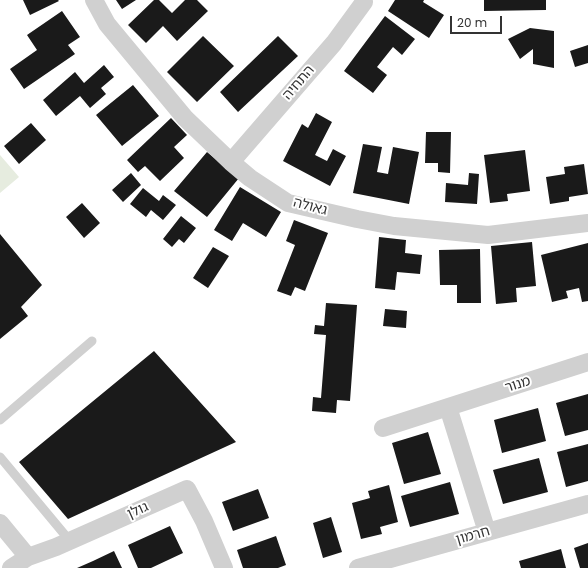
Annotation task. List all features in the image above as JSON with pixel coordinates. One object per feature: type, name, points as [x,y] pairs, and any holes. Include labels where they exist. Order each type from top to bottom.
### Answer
[{"type":"street","name":"גאולה","points":[[94,0],[107,24],[185,118],[250,178],[288,203],[394,226],[488,234],[588,223]]},
{"type":"street","name":"התחיה","points":[[231,162],[334,43],[364,2]]},
{"type":"street","name":"מנור","points":[[383,428],[588,362]]},
{"type":"street","points":[[448,407],[487,532]]},
{"type":"street","name":"גולן","points":[[11,568],[28,557],[70,541],[187,490],[204,521],[224,568]]},
{"type":"street","name":"חרמון","points":[[358,568],[588,504]]},
{"type":"street","points":[[0,523],[28,557]]},
{"type":"lane","points":[[0,420],[92,341]]},
{"type":"lane","points":[[0,457],[70,541]]},
{"type":"shaded area","points":[[0,155],[19,177],[0,193]]},
{"type":"building","points":[[23,0],[58,0],[59,1],[30,15]]},
{"type":"building","points":[[116,0],[136,0],[122,9]]},
{"type":"building","points":[[154,0],[159,0],[172,13],[185,0],[197,0],[208,11],[177,41],[163,26],[146,43],[128,25]]},
{"type":"building","points":[[395,0],[424,0],[423,2],[444,15],[429,38],[388,11]]},
{"type":"building","points":[[484,0],[546,0],[546,10],[484,11]]},
{"type":"building","points":[[62,11],[80,37],[68,45],[75,54],[24,89],[10,69],[37,50],[27,35]]},
{"type":"building","points":[[385,16],[415,39],[402,55],[393,47],[377,67],[387,75],[373,93],[344,71]]},
{"type":"building","points":[[530,28],[554,31],[554,68],[533,64],[533,49],[520,59],[508,39]]},
{"type":"building","points":[[203,36],[234,66],[197,102],[167,72]]},
{"type":"building","points":[[278,36],[298,56],[238,112],[220,92]]},
{"type":"building","points":[[588,45],[588,63],[575,67],[570,51]]},
{"type":"building","points":[[104,65],[114,77],[101,88],[106,94],[90,108],[80,96],[56,116],[43,100],[75,72],[84,83]]},
{"type":"building","points":[[133,85],[159,116],[122,146],[96,115]]},
{"type":"building","points":[[316,113],[332,122],[315,155],[327,161],[333,149],[346,156],[330,186],[283,161],[302,124],[308,128]]},
{"type":"building","points":[[171,118],[187,135],[174,147],[184,158],[160,181],[145,166],[138,172],[127,160]]},
{"type":"building","points":[[31,123],[46,140],[19,164],[4,146]]},
{"type":"building","points":[[426,132],[451,132],[450,173],[438,172],[438,163],[425,163]]},
{"type":"building","points":[[363,144],[382,147],[377,172],[388,174],[393,147],[419,152],[409,204],[353,193]]},
{"type":"building","points":[[525,150],[530,191],[507,194],[508,201],[490,203],[484,155]]},
{"type":"building","points":[[207,152],[239,178],[207,217],[174,191]]},
{"type":"building","points":[[584,164],[588,194],[569,197],[569,201],[550,204],[546,177],[565,174],[564,167]]},
{"type":"building","points":[[131,173],[141,185],[123,202],[112,190]]},
{"type":"building","points":[[469,173],[479,174],[477,204],[445,202],[446,183],[468,185]]},
{"type":"building","points":[[240,187],[281,212],[266,237],[243,223],[232,241],[214,230]]},
{"type":"building","points":[[143,188],[159,201],[163,195],[176,205],[163,220],[151,210],[146,217],[130,204]]},
{"type":"building","points":[[82,203],[100,223],[84,238],[66,217]]},
{"type":"building","points":[[181,216],[196,228],[184,243],[179,239],[172,247],[163,239]]},
{"type":"building","points":[[294,220],[328,233],[305,291],[295,287],[291,296],[277,291],[295,245],[286,241]]},
{"type":"building","points":[[0,234],[42,285],[21,307],[28,316],[0,339]]},
{"type":"building","points":[[379,237],[406,240],[405,253],[422,255],[420,274],[397,272],[395,290],[375,288]]},
{"type":"building","points":[[532,242],[536,286],[516,288],[517,302],[496,304],[491,246]]},
{"type":"building","points":[[588,243],[588,301],[582,302],[579,288],[566,291],[568,298],[552,302],[541,255]]},
{"type":"building","points":[[213,247],[229,256],[208,288],[193,278]]},
{"type":"building","points":[[480,249],[481,303],[457,303],[457,285],[440,285],[439,250]]},
{"type":"building","points":[[326,303],[357,305],[350,401],[337,400],[336,413],[312,411],[313,397],[321,398],[326,335],[314,334],[315,325],[324,326]]},
{"type":"building","points":[[385,309],[407,311],[406,328],[383,326]]},
{"type":"building","points":[[154,351],[236,442],[68,519],[19,462]]},
{"type":"building","points":[[588,394],[588,430],[565,436],[556,403]]},
{"type":"building","points":[[538,408],[546,441],[502,453],[494,420]]},
{"type":"building","points":[[428,432],[441,474],[404,484],[392,443]]},
{"type":"building","points":[[588,444],[588,481],[566,487],[557,452]]},
{"type":"building","points":[[539,458],[548,492],[503,504],[493,470]]},
{"type":"building","points":[[450,482],[459,514],[410,527],[401,496]]},
{"type":"building","points":[[389,485],[398,522],[380,527],[382,534],[361,539],[352,503],[370,498],[368,491]]},
{"type":"building","points":[[258,489],[269,518],[233,531],[222,502]]},
{"type":"building","points":[[331,517],[342,552],[323,558],[313,523]]},
{"type":"building","points":[[170,526],[183,553],[151,568],[138,568],[128,545]]},
{"type":"building","points":[[276,536],[286,565],[278,568],[243,568],[237,550]]},
{"type":"building","points":[[588,543],[588,568],[580,568],[574,548]]},
{"type":"building","points":[[561,549],[566,568],[521,568],[519,561]]},
{"type":"building","points":[[114,551],[122,568],[77,568],[93,561]]}]
